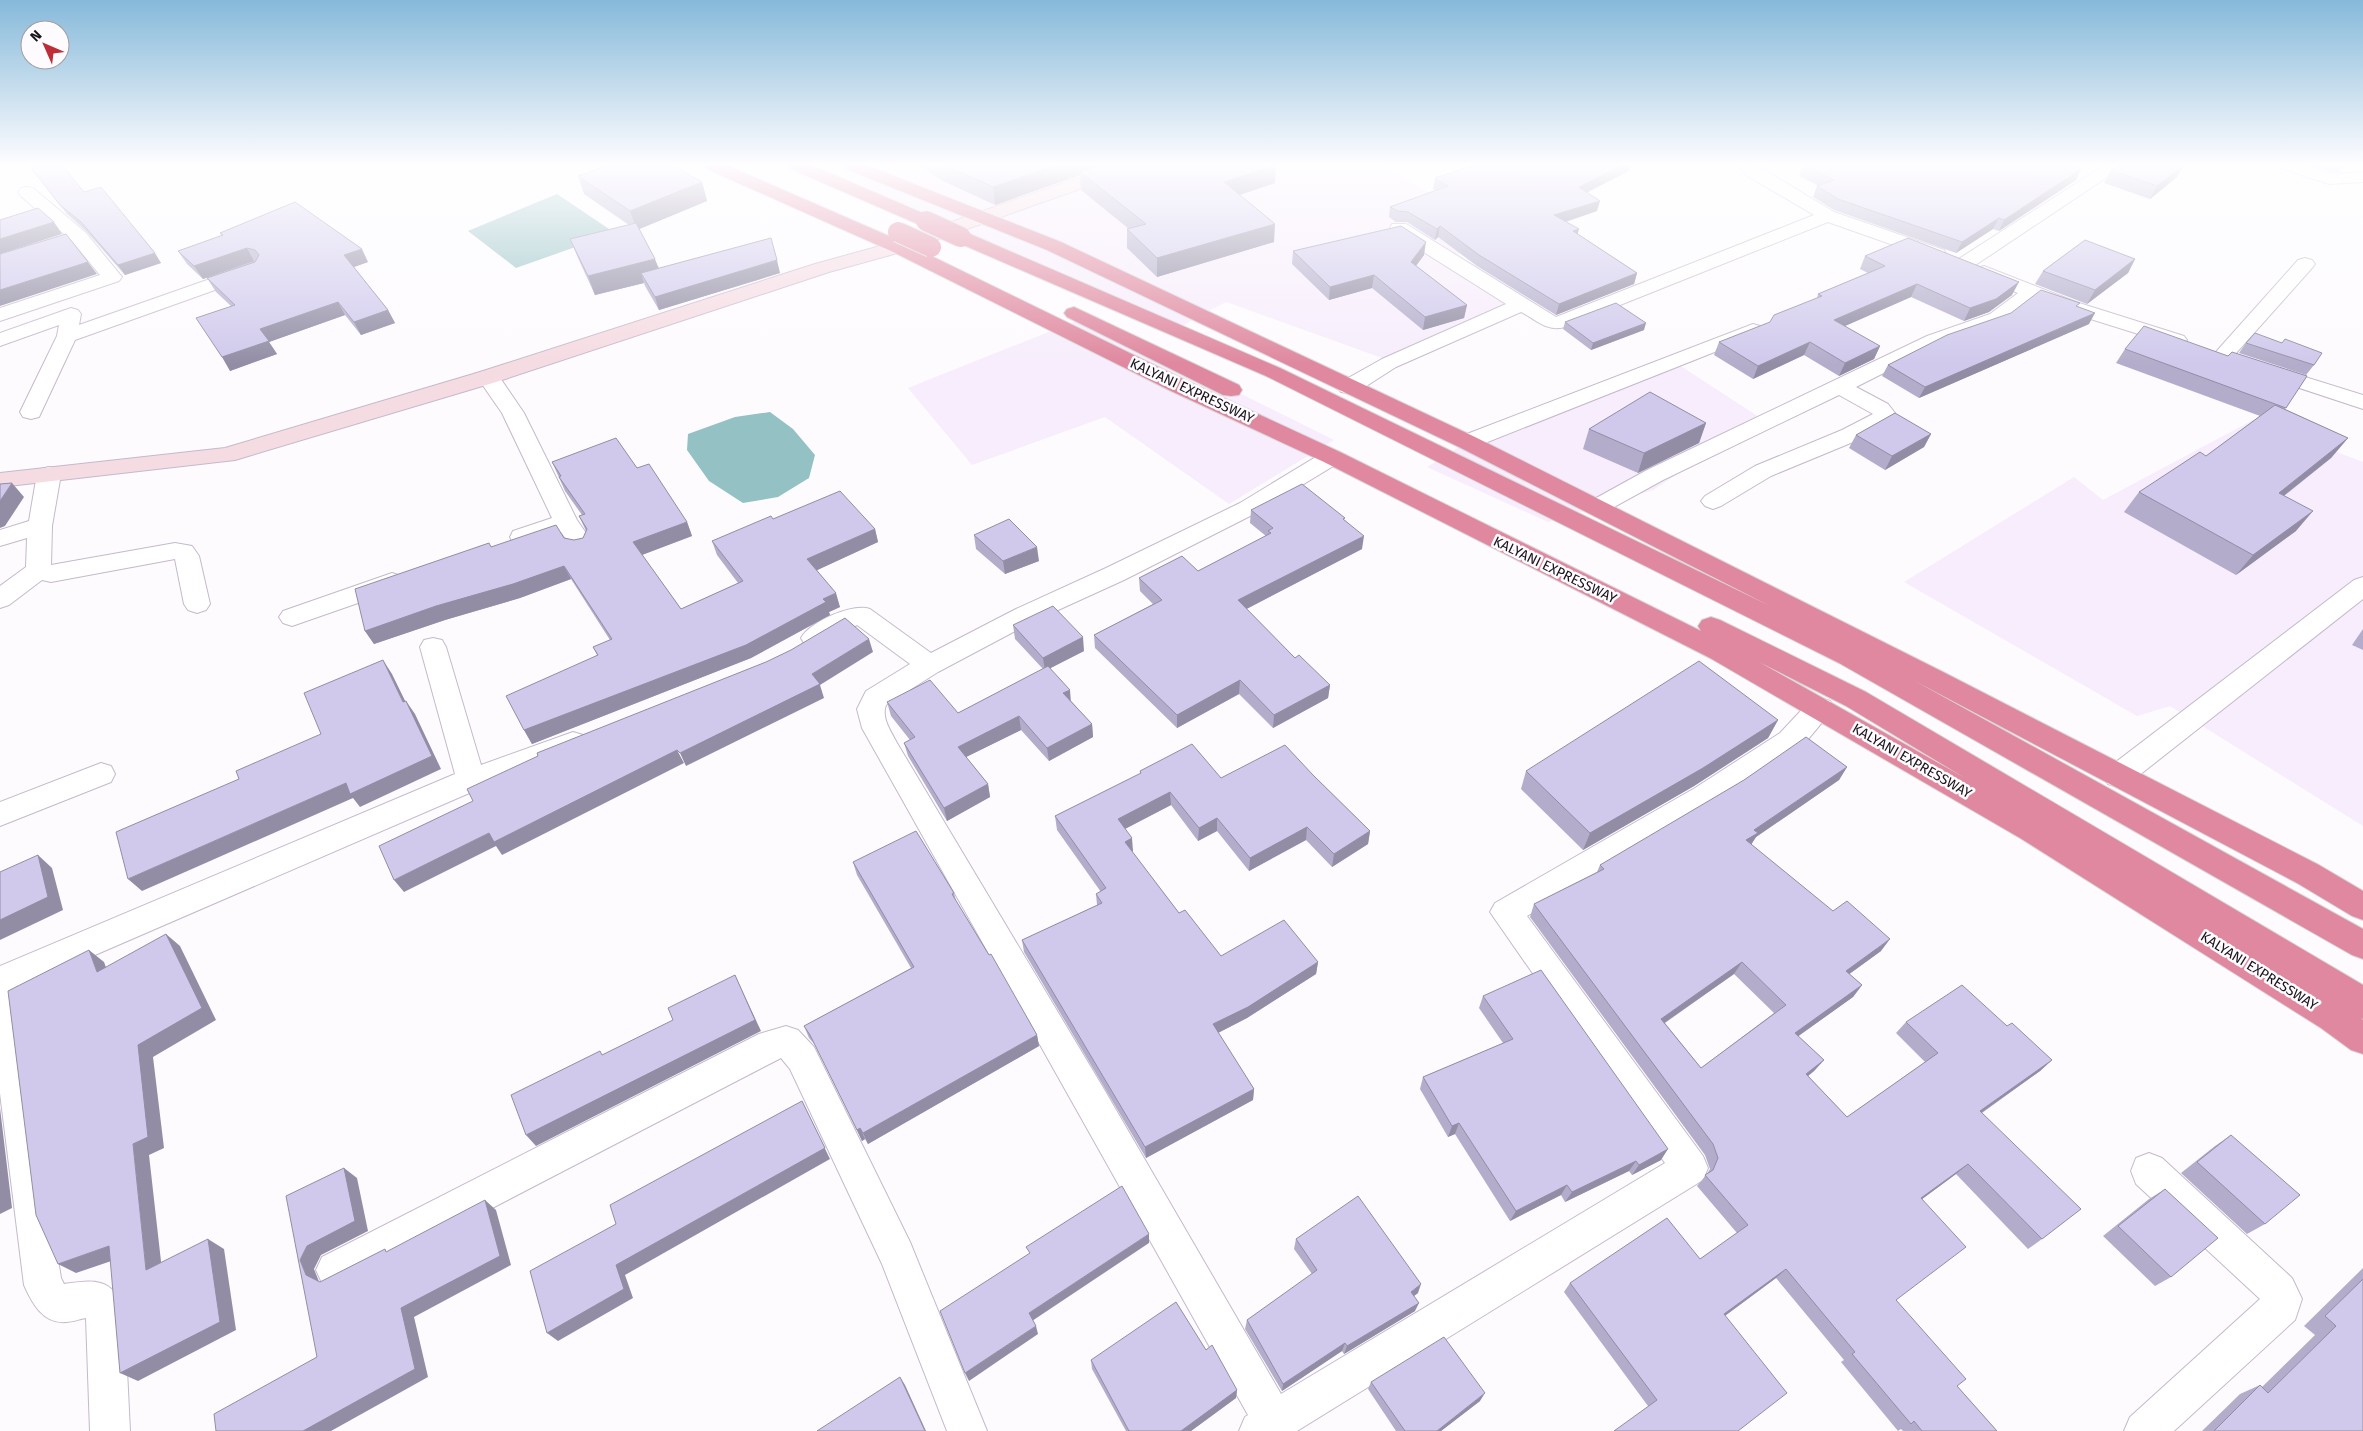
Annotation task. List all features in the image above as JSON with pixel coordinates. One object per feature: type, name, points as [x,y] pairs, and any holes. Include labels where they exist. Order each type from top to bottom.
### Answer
[{"type":"highway","name":"KALYANI EXPRESSWAY","points":[[880,232],[898,239],[1179,386],[1332,456],[1719,651],[2030,829],[2333,1017],[2363,1039]]},
{"type":"highway","points":[[883,232],[898,239],[931,247],[1082,316],[1856,699],[2332,983],[2363,1004]]},
{"type":"highway","points":[[950,232],[1273,372],[1848,656],[2363,945]]},
{"type":"highway","points":[[1019,232],[1054,246],[1467,442],[1597,507],[1936,680],[2308,874],[2363,907]]},
{"type":"street","points":[[0,315],[112,277],[63,232]]},
{"type":"street","points":[[0,480],[227,455],[488,377],[822,268],[898,239],[926,232]]},
{"type":"street","points":[[1405,232],[1550,323],[1558,324],[1789,232]]},
{"type":"street","points":[[1873,232],[1964,264],[2069,306],[2363,402]]},
{"type":"street","points":[[1964,264],[2013,232]]},
{"type":"street","points":[[2209,352],[2305,264]]},
{"type":"street","points":[[67,336],[255,269]]},
{"type":"street","points":[[31,412],[67,336],[72,292]]},
{"type":"street","points":[[1597,507],[1654,475],[1840,387],[1934,340],[1997,318],[2032,292]]},
{"type":"street","points":[[1349,387],[1389,363],[1522,306]]},
{"type":"street","points":[[0,340],[70,314]]},
{"type":"street","points":[[1467,442],[1756,329]]},
{"type":"street","points":[[488,377],[514,413],[566,522],[580,544]]},
{"type":"street","points":[[1713,501],[1763,470],[1850,435],[1884,417],[1884,413],[1880,409],[1840,387]]},
{"type":"street","points":[[1332,456],[1248,508],[1115,574],[1024,615],[929,665],[876,698],[870,704],[869,712],[885,747],[1093,1103],[1268,1428],[1690,1168],[1506,912],[1705,796],[1790,742],[1820,708]]},
{"type":"street","points":[[38,570],[40,526],[49,474]]},
{"type":"street","points":[[503,543],[566,522]]},
{"type":"street","points":[[0,538],[40,526]]},
{"type":"street","points":[[38,570],[50,574],[175,551],[183,552],[187,556],[197,604]]},
{"type":"street","points":[[0,599],[38,570]]},
{"type":"street","points":[[292,616],[412,574]]},
{"type":"street","points":[[2118,776],[2363,586]]},
{"type":"street","points":[[793,650],[847,619],[861,615],[929,665]]},
{"type":"street","points":[[433,647],[471,780]]},
{"type":"street","points":[[110,1431],[105,1308],[98,1300],[89,1298],[62,1303],[52,1298],[43,1285],[28,1185],[2,980],[471,780],[595,734]]},
{"type":"street","points":[[0,814],[101,774]]},
{"type":"street","points":[[335,1270],[771,1045],[786,1041],[795,1048],[802,1058],[896,1255],[968,1431]]},
{"type":"street","points":[[2144,1431],[2281,1306],[2283,1299],[2280,1291],[2149,1171]]},
{"type":"shaded area","points":[[1499,232],[1508,237],[1443,260],[1510,302],[1385,359],[1226,302],[1169,333],[957,233]]},
{"type":"shaded area","points":[[1086,317],[1334,440],[1229,504],[1105,417],[972,465],[908,388]]},
{"type":"shaded area","points":[[1673,361],[1762,419],[1653,490],[1548,522],[1427,467],[1498,423]]},
{"type":"shaded area","points":[[2253,420],[2363,462],[2363,826],[2170,706],[2137,716],[1904,582],[2074,477],[2103,500]]},
{"type":"water","points":[[469,232],[615,233],[516,268]]},
{"type":"water","points":[[770,412],[793,429],[815,455],[809,478],[778,497],[743,503],[709,481],[687,450],[688,434],[735,417]]},
{"type":"building","points":[[0,232],[23,232],[0,239]]},
{"type":"building","points":[[89,232],[138,232],[155,253],[118,265]]},
{"type":"building","points":[[337,232],[362,249],[344,255],[388,310],[354,322],[338,302],[260,329],[269,341],[222,357],[196,318],[235,305],[207,278],[255,262],[259,255],[255,250],[247,248],[194,266],[178,251],[223,235],[220,233]]},
{"type":"building","points":[[600,232],[641,232],[655,259],[588,276],[570,239]]},
{"type":"building","points":[[1130,232],[1248,232],[1157,258]]},
{"type":"building","points":[[1376,232],[1410,232],[1426,242],[1411,262],[1467,305],[1425,317],[1374,275],[1330,287],[1293,251]]},
{"type":"building","points":[[1448,232],[1574,232],[1637,273],[1559,304],[1479,255]]},
{"type":"building","points":[[1933,232],[1978,232],[1962,242]]},
{"type":"building","points":[[66,234],[88,262],[0,290],[0,254]]},
{"type":"building","points":[[771,238],[777,260],[655,297],[641,273]]},
{"type":"building","points":[[1908,238],[2019,282],[1996,299],[1970,308],[1917,284],[1834,320],[1880,346],[1845,363],[1810,342],[1758,366],[1719,342],[1770,322],[1774,315],[1822,296],[1818,294],[1885,266],[1865,256]]},
{"type":"building","points":[[2085,240],[2135,259],[2095,290],[2043,271]]},
{"type":"building","points":[[2041,290],[2080,303],[2076,306],[2095,313],[1925,387],[1888,365],[1947,335],[2011,313]]},
{"type":"building","points":[[1616,303],[1646,323],[1593,343],[1565,322]]},
{"type":"building","points":[[2144,326],[2228,356],[2232,352],[2307,376],[2286,408],[2125,349]]},
{"type":"building","points":[[2255,333],[2282,343],[2285,339],[2322,353],[2314,365],[2246,343]]},
{"type":"building","points":[[1650,392],[1706,423],[1644,453],[1589,429]]},
{"type":"building","points":[[2275,405],[2348,438],[2279,493],[2313,511],[2253,555],[2139,492],[2200,452],[2206,456]]},
{"type":"building","points":[[1895,413],[1931,434],[1892,456],[1856,435]]},
{"type":"building","points":[[616,438],[637,468],[649,464],[687,522],[633,542],[681,609],[743,581],[712,541],[771,516],[773,519],[840,491],[875,529],[807,559],[836,593],[823,599],[826,602],[746,645],[524,730],[506,696],[598,655],[593,647],[612,639],[564,566],[513,584],[436,606],[365,631],[355,589],[489,543],[491,547],[556,525],[564,538],[574,540],[583,538],[587,529],[579,516],[585,514],[559,477],[561,476],[552,462]]},
{"type":"building","points":[[12,483],[0,501],[0,484]]},
{"type":"building","points":[[1302,484],[1345,518],[1343,519],[1364,536],[1238,600],[1295,658],[1299,655],[1330,685],[1274,715],[1240,680],[1177,715],[1094,635],[1162,600],[1139,578],[1182,556],[1198,571],[1271,533],[1268,531],[1273,528],[1251,510]]},
{"type":"building","points":[[1009,519],[1037,547],[1003,561],[974,535]]},
{"type":"building","points":[[1053,606],[1083,637],[1043,658],[1013,625]]},
{"type":"building","points":[[845,618],[869,639],[812,674],[820,684],[680,753],[677,750],[494,842],[489,833],[394,880],[379,846],[473,801],[467,789],[538,756],[537,753],[766,662],[791,650]]},
{"type":"building","points":[[383,660],[403,702],[406,701],[432,756],[350,794],[346,783],[128,879],[116,832],[239,779],[236,771],[321,734],[304,693]]},
{"type":"building","points":[[1699,661],[1778,720],[1703,768],[1590,833],[1526,771]]},
{"type":"building","points":[[1048,666],[1070,690],[1063,693],[1092,724],[1047,748],[1019,716],[958,747],[988,784],[944,808],[904,743],[915,737],[887,702],[930,680],[958,713]]},
{"type":"building","points":[[1806,737],[1847,767],[1754,830],[1758,833],[1746,840],[1833,911],[1847,901],[1890,939],[1846,971],[1862,985],[1795,1033],[1824,1060],[1806,1074],[1847,1117],[1938,1053],[1906,1022],[1962,985],[2007,1026],[2012,1023],[2052,1060],[1980,1111],[2081,1209],[2042,1239],[1968,1164],[1921,1198],[1966,1247],[1896,1300],[1966,1379],[1957,1386],[1997,1431],[1922,1431],[1914,1421],[1911,1424],[1852,1354],[1855,1352],[1786,1269],[1724,1314],[1787,1393],[1738,1431],[1614,1431],[1657,1400],[1570,1283],[1667,1218],[1700,1259],[1748,1225],[1705,1175],[1713,1170],[1718,1158],[1713,1144],[1534,904],[1604,869],[1600,865],[1744,780]],"holes":[[[1742,962],[1786,1005],[1701,1068],[1661,1019]]]},
{"type":"building","points":[[1192,744],[1221,778],[1285,745],[1370,831],[1334,854],[1307,827],[1250,858],[1217,818],[1199,828],[1170,792],[1118,819],[1132,838],[1125,842],[1179,913],[1185,910],[1221,956],[1284,920],[1318,962],[1248,1007],[1213,1024],[1254,1089],[1145,1147],[1022,940],[1102,903],[1096,894],[1106,888],[1055,816],[1141,773],[1140,771]]},
{"type":"building","points":[[916,831],[989,955],[991,954],[1037,1035],[863,1133],[860,1128],[857,1130],[804,1026],[914,967],[853,862]]},
{"type":"building","points":[[38,855],[48,897],[0,920],[0,872]]},
{"type":"building","points":[[166,934],[202,1008],[138,1045],[148,1137],[133,1144],[146,1270],[208,1239],[220,1322],[120,1373],[109,1246],[58,1264],[36,1215],[8,991],[89,950],[97,972]]},
{"type":"building","points":[[1541,970],[1668,1149],[1639,1165],[1636,1161],[1572,1192],[1567,1185],[1516,1211],[1459,1123],[1452,1126],[1423,1077],[1513,1039],[1483,996]]},
{"type":"building","points":[[735,975],[755,1020],[526,1135],[511,1095],[600,1051],[602,1055],[673,1020],[668,1008]]},
{"type":"building","points":[[802,1101],[825,1148],[616,1265],[624,1289],[547,1333],[530,1271],[616,1224],[610,1205]]},
{"type":"building","points":[[2231,1135],[2300,1195],[2265,1224],[2197,1162]]},
{"type":"building","points":[[344,1168],[355,1221],[307,1246],[300,1260],[306,1275],[320,1282],[385,1249],[386,1252],[485,1200],[500,1256],[401,1308],[415,1369],[303,1431],[216,1431],[214,1414],[317,1357],[286,1196]]},
{"type":"building","points":[[1122,1186],[1149,1234],[1029,1313],[1036,1326],[965,1373],[940,1311],[1030,1253],[1026,1247]]},
{"type":"building","points":[[2165,1189],[2218,1238],[2171,1277],[2118,1226]]},
{"type":"building","points":[[1358,1196],[1421,1284],[1411,1292],[1419,1303],[1347,1346],[1345,1343],[1283,1384],[1247,1320],[1317,1270],[1296,1239]]},
{"type":"building","points":[[2363,1279],[2363,1431],[2214,1431],[2260,1385],[2268,1393],[2336,1326],[2325,1316]]},
{"type":"building","points":[[1176,1302],[1206,1350],[1212,1345],[1237,1390],[1181,1431],[1129,1431],[1091,1360]]},
{"type":"building","points":[[1444,1337],[1485,1393],[1437,1431],[1405,1431],[1371,1382]]},
{"type":"building","points":[[900,1377],[925,1431],[817,1431]]}]
